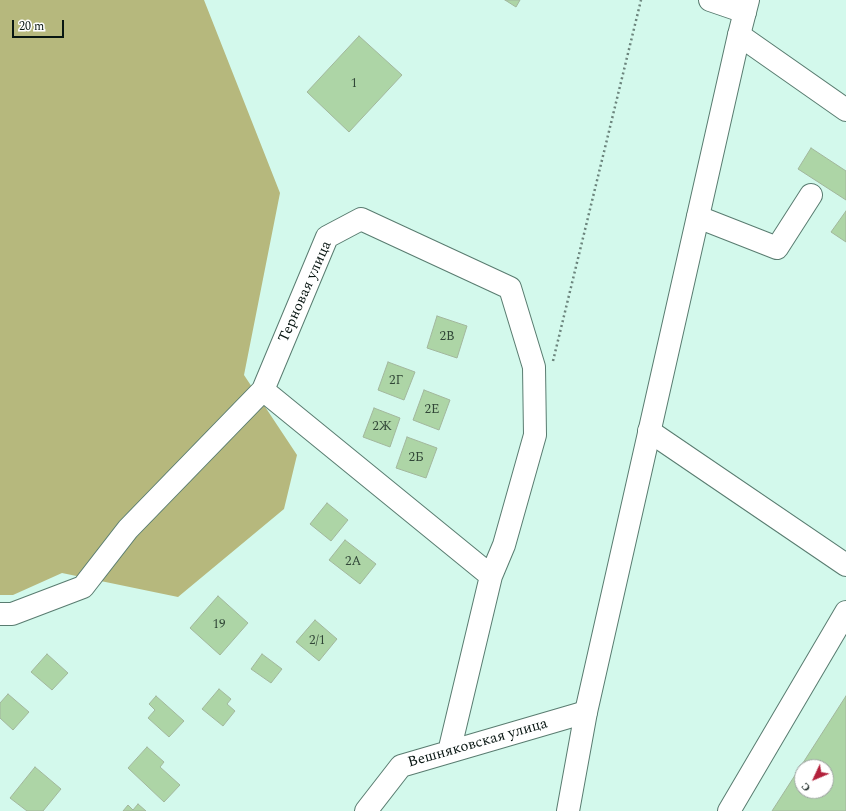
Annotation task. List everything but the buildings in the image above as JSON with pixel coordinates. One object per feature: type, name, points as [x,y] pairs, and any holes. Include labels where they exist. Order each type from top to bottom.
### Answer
[{"type":"street","points":[[568,811],[586,712],[738,35],[746,6],[710,0]]},
{"type":"street","points":[[738,35],[846,110]]},
{"type":"street","points":[[698,217],[777,248],[811,195]]},
{"type":"street","name":"Терновая улица","points":[[0,614],[12,614],[83,587],[128,529],[262,390],[328,237],[361,219],[510,288],[534,367],[535,435],[504,545],[490,576]]},
{"type":"street","points":[[262,390],[490,576],[449,752]]},
{"type":"street","points":[[649,431],[846,565]]},
{"type":"street","points":[[729,811],[846,612]]},
{"type":"street","name":"Вешняковская улица","points":[[366,811],[401,766],[586,712]]},
{"type":"path","points":[[552,365],[641,0]]},
{"type":"green space","points":[[0,0],[204,0],[280,193],[244,375],[297,455],[284,509],[178,597],[62,573],[13,595],[0,595]]}]
